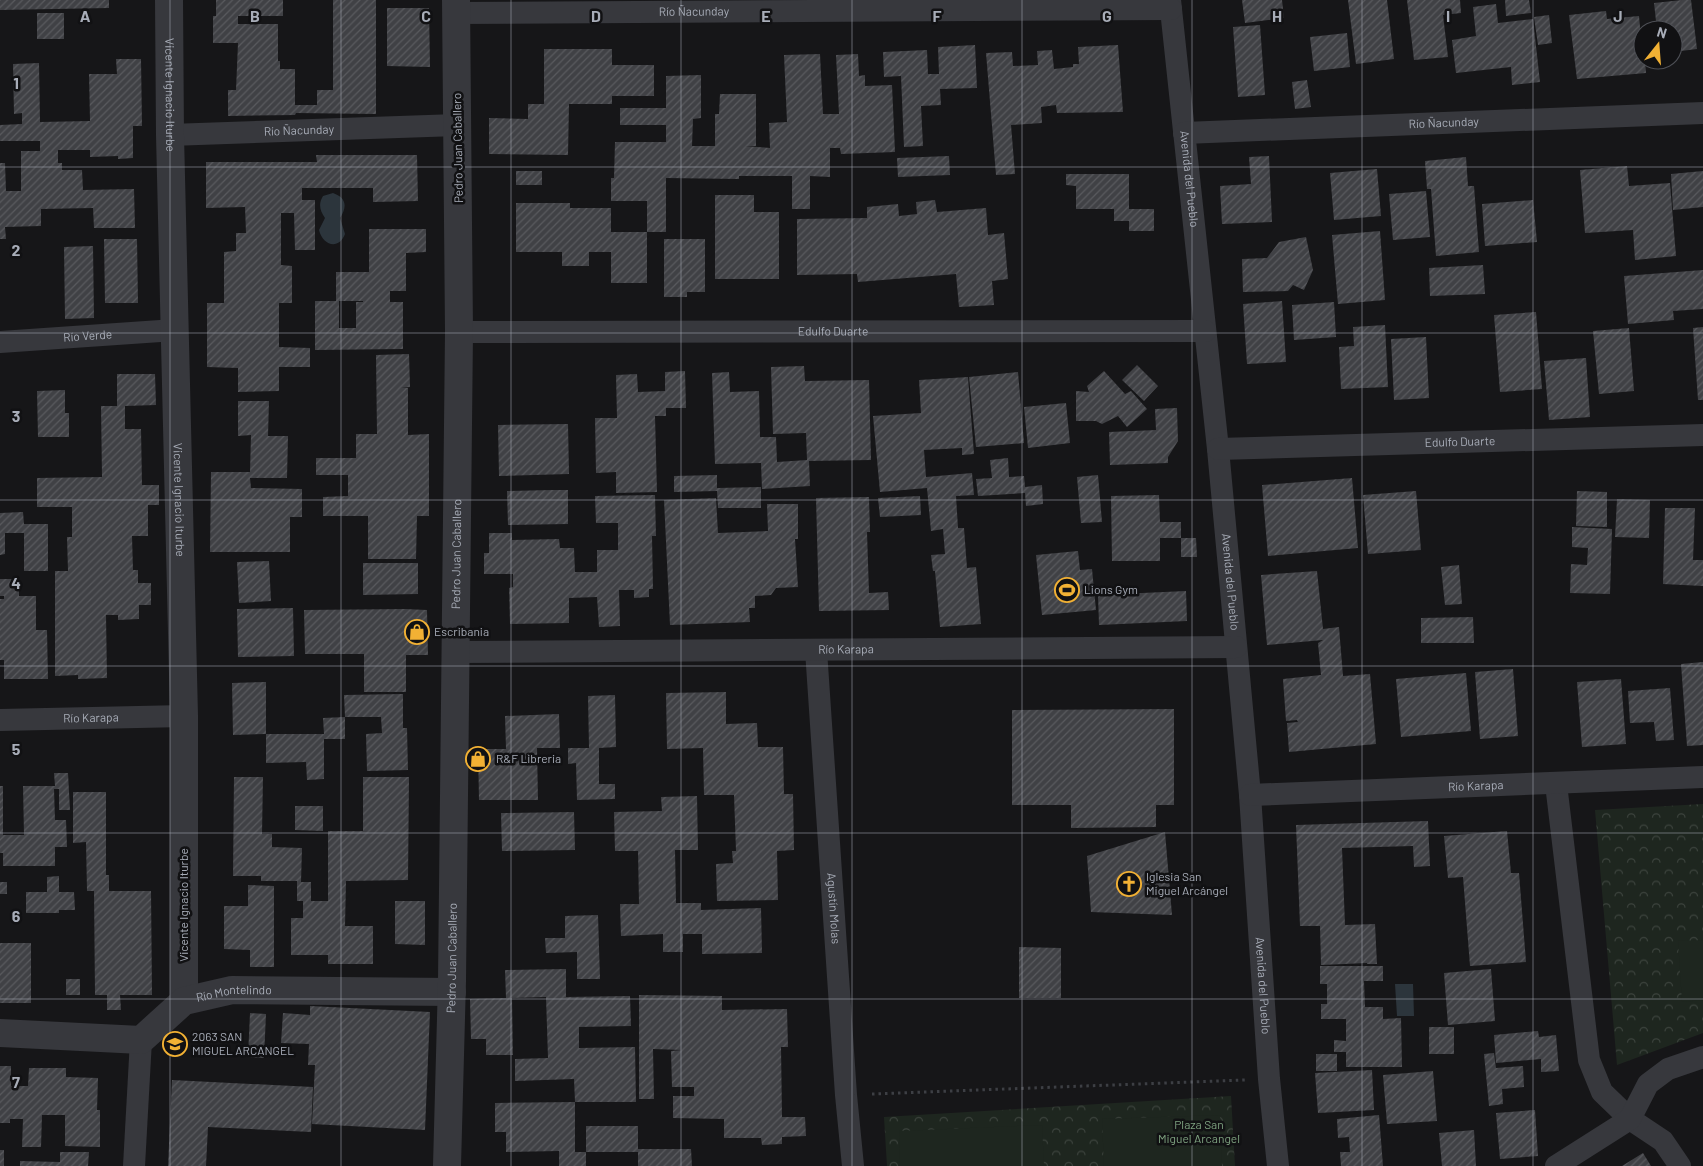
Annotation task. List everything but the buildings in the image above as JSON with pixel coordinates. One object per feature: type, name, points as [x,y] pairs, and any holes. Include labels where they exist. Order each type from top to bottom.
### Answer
[{"type":"street","name":"Vicente Ignacio Iturbe","points":[[169,0],[170,135],[184,716],[184,1001]]},
{"type":"street","name":"Río Ñacunday","points":[[456,6],[1170,4]]},
{"type":"street","name":"Avenida del Pueblo","points":[[1170,4],[1218,449],[1250,796],[1269,1079],[1278,1166]]},
{"type":"street","name":"Pedro Juan Caballero","points":[[447,1166],[452,992],[459,332],[456,6]]},
{"type":"street","name":"Río Ñacunday","points":[[1184,133],[1703,113]]},
{"type":"street","name":"Río Ñacunday","points":[[170,135],[457,125]]},
{"type":"street","name":"Río Verde","points":[[0,342],[175,330]]},
{"type":"street","name":"Edulfo Duarte","points":[[459,332],[1206,331]]},
{"type":"street","name":"Edulfo Duarte","points":[[1218,449],[1703,435]]},
{"type":"street","name":"Río Karapa","points":[[456,652],[1236,648]]},
{"type":"street","name":"Agustín Molas","points":[[816,650],[846,1095],[853,1166]]},
{"type":"street","name":"Río Karapa","points":[[0,720],[184,716]]},
{"type":"street","name":"Río Karapa","points":[[1250,796],[1703,777]]},
{"type":"street","points":[[1556,784],[1588,1060],[1602,1092],[1630,1119],[1663,1141],[1680,1166]]},
{"type":"street","name":"Río Montelindo","points":[[141,1040],[184,1001],[232,990],[452,992]]},
{"type":"street","points":[[0,1033],[141,1040],[134,1166]]},
{"type":"street","points":[[1556,1166],[1630,1119],[1648,1084],[1668,1069],[1703,1057]]},
{"type":"path","points":[[846,1095],[1269,1079]]},
{"type":"green space","points":[[1703,804],[1703,1033],[1617,1065],[1595,810]]},
{"type":"green space","points":[[1703,940],[1703,1000],[1682,1002],[1678,941]]},
{"type":"green space","name":"Plaza San Miguel Arcangel","points":[[1231,1096],[1235,1166],[887,1166],[884,1117]]},
{"type":"green space","points":[[1220,1115],[1222,1166],[1104,1166],[1102,1119]]},
{"type":"green space","points":[[1042,1125],[1044,1166],[900,1166],[899,1131]]},
{"type":"shaded area","points":[[333,193],[341,197],[344,203],[345,207],[340,218],[345,234],[339,242],[331,244],[324,240],[319,230],[325,218],[320,202],[323,196]]},
{"type":"shaded area","points":[[1395,984],[1413,984],[1414,1016],[1397,1016]]},
{"type":"place","name":"Lions Gym","points":[[1067,590]]},
{"type":"place","name":"Escribania","points":[[417,632]]},
{"type":"place","name":"R&F Libreria","points":[[478,759]]},
{"type":"place","name":"Iglesia San Miguel Arcángel","points":[[1129,884]]},
{"type":"place","name":"2063 SAN MIGUEL ARCANGEL","points":[[175,1044]]}]
